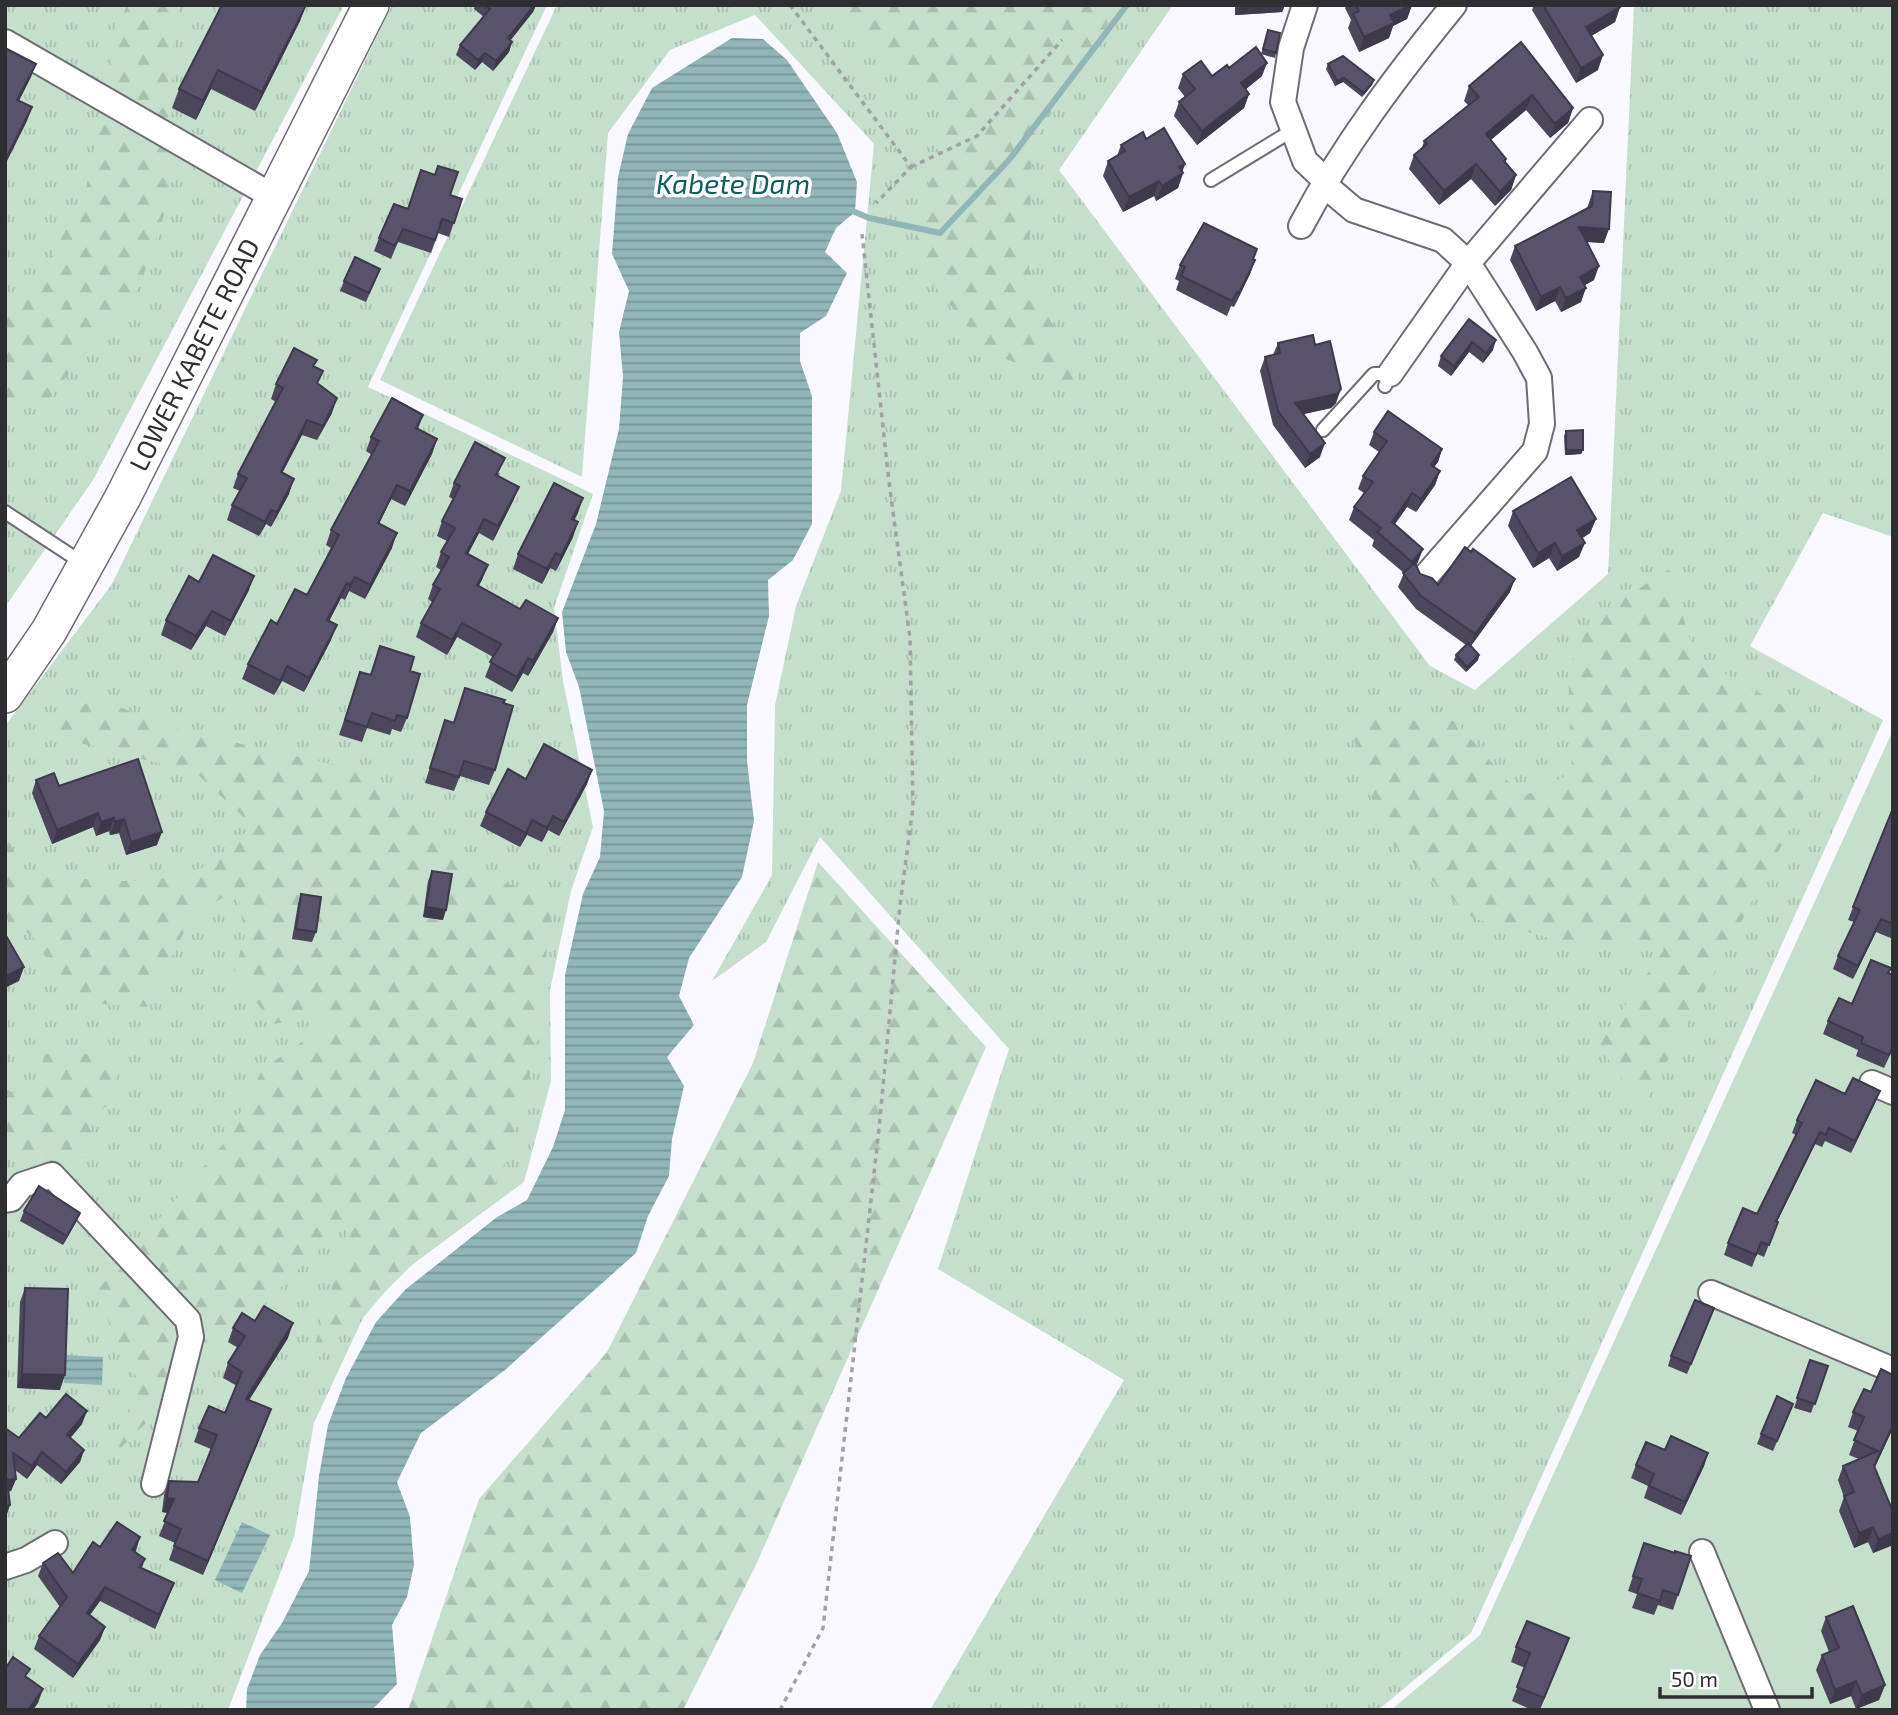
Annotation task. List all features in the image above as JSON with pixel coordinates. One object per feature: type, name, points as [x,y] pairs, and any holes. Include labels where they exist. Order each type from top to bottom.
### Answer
[{"type":"main road","name":"LOWER KABETE ROAD","points":[[5,695],[49,631],[86,565],[371,5]]},
{"type":"street","points":[[1305,5],[1291,48],[1283,102],[1305,161],[1325,180],[1328,188],[1354,209],[1443,240],[1468,263],[1539,378],[1542,424],[1535,452],[1425,577]]},
{"type":"street","points":[[1301,226],[1325,180],[1402,69],[1454,5]]},
{"type":"street","points":[[5,42],[274,197]]},
{"type":"street","points":[[1388,380],[1468,263],[1590,120]]},
{"type":"street","points":[[5,1200],[11,1199],[22,1185],[52,1175],[188,1320],[191,1337],[155,1484]]},
{"type":"street","points":[[1711,1293],[1893,1370]]},
{"type":"street","points":[[5,1567],[26,1560],[55,1543]]},
{"type":"street","points":[[1702,1552],[1768,1710]]},
{"type":"lane","points":[[1211,180],[1293,130]]},
{"type":"lane","points":[[1322,430],[1374,374],[1388,380]]},
{"type":"lane","points":[[5,512],[86,565]]},
{"type":"path","points":[[790,5],[911,167]]},
{"type":"path","points":[[876,203],[911,167],[977,136],[1062,40]]},
{"type":"path","points":[[780,1710],[823,1628],[879,1129],[900,905],[913,807],[910,638],[888,482],[862,234]]},
{"type":"green space","points":[[5,5],[344,5],[93,480],[5,607]]},
{"type":"green space","points":[[127,5],[181,5],[174,20],[169,200],[140,286],[49,398],[5,406],[5,314],[31,294],[85,194],[117,28]]},
{"type":"green space","points":[[392,5],[547,5],[368,387],[593,494],[554,608],[563,681],[593,827],[571,891],[550,990],[551,1081],[524,1182],[401,1273],[363,1318],[314,1423],[294,1537],[228,1710],[5,1710],[5,726],[112,584]]},
{"type":"green space","points":[[557,5],[1173,5],[1059,170],[1430,666],[1475,690],[1608,574],[1634,5],[1893,5],[1893,537],[1823,513],[1750,646],[1883,720],[1471,1633],[1378,1710],[930,1710],[1124,1380],[938,1269],[1009,1049],[820,837],[766,942],[712,981],[772,875],[775,705],[796,606],[841,491],[874,144],[755,15],[670,50],[608,133],[582,477],[380,380]]},
{"type":"green space","points":[[835,5],[1120,5],[1032,144],[1029,269],[1083,391],[987,351],[912,257],[946,108]]},
{"type":"green space","points":[[1670,569],[1694,656],[1777,703],[1836,724],[1785,839],[1642,1109],[1598,1044],[1664,950],[1563,941],[1474,919],[1383,835],[1348,720],[1455,721],[1522,797],[1572,773],[1568,669],[1593,617]]},
{"type":"green space","points":[[96,697],[171,728],[370,773],[426,828],[491,880],[554,896],[531,1070],[502,1176],[308,1368],[354,1214],[116,1453],[137,1379],[95,1293],[224,1143],[263,1069],[342,1014],[273,1024],[234,973],[245,936],[237,889],[192,916],[147,1007],[74,1002],[32,936],[5,918],[5,819],[18,869],[66,877],[116,881],[166,878],[212,863],[228,851],[252,825],[196,773],[42,733]]},
{"type":"green space","points":[[1893,730],[1893,1710],[1391,1710],[1480,1635]]},
{"type":"green space","points":[[818,862],[986,1047],[755,1567],[683,1710],[408,1710],[479,1499],[607,1352],[753,1063]]},
{"type":"green space","points":[[44,1054],[116,1054],[113,1102],[86,1119],[101,1158],[47,1158],[5,1152],[5,1089],[35,1102]]},
{"type":"water","name":"Kabete Dam","points":[[732,38],[763,39],[787,60],[837,133],[857,182],[855,212],[836,228],[825,252],[847,273],[826,316],[800,333],[800,361],[812,396],[812,524],[793,560],[768,580],[769,616],[747,705],[747,761],[754,821],[742,877],[689,958],[679,996],[694,1025],[667,1057],[684,1086],[672,1139],[669,1176],[648,1216],[636,1253],[505,1370],[421,1433],[397,1482],[410,1517],[414,1565],[407,1597],[392,1625],[397,1684],[372,1710],[246,1710],[247,1689],[260,1655],[282,1623],[309,1571],[319,1476],[328,1425],[346,1378],[376,1322],[406,1289],[497,1217],[527,1200],[553,1147],[565,1110],[565,975],[583,894],[600,857],[604,811],[579,687],[566,652],[562,612],[596,524],[619,429],[623,377],[619,332],[629,291],[612,254],[618,177],[628,134],[652,88]]},
{"type":"water","points":[[65,1355],[103,1357],[102,1385],[64,1383]]},
{"type":"water","points":[[242,1522],[270,1535],[242,1593],[215,1580]]},
{"type":"building","points":[[222,5],[306,5],[262,92],[218,70],[203,101],[179,89]]},
{"type":"building","points":[[485,5],[534,5],[508,38],[512,42],[496,61],[485,53],[478,60],[460,45],[490,9]]},
{"type":"building","points":[[1356,5],[1411,5],[1390,15],[1394,23],[1364,37],[1353,14],[1359,11]]},
{"type":"building","points":[[1543,5],[1619,5],[1620,7],[1586,27],[1603,55],[1581,68]]},
{"type":"building","points":[[1268,30],[1280,33],[1276,53],[1263,49]]},
{"type":"building","points":[[1521,42],[1573,108],[1555,124],[1532,95],[1486,134],[1516,175],[1500,192],[1476,164],[1444,191],[1414,155],[1427,144],[1424,141],[1479,97],[1469,86]]},
{"type":"building","points":[[1256,47],[1267,63],[1241,83],[1249,94],[1202,131],[1179,102],[1195,89],[1183,74],[1201,61],[1212,76],[1227,65],[1229,68]]},
{"type":"building","points":[[5,48],[36,64],[17,100],[32,107],[5,161]]},
{"type":"building","points":[[1343,56],[1374,80],[1364,93],[1344,78],[1337,81],[1328,64]]},
{"type":"building","points":[[1164,128],[1185,164],[1179,167],[1183,173],[1162,186],[1159,181],[1129,197],[1108,161],[1125,151],[1121,145],[1143,132],[1146,139]]},
{"type":"building","points":[[438,166],[458,172],[450,195],[462,199],[454,223],[442,219],[435,240],[403,229],[395,246],[379,238],[394,204],[408,209],[421,170],[435,175]]},
{"type":"building","points":[[1593,191],[1611,192],[1609,229],[1579,227],[1599,266],[1580,277],[1586,288],[1566,298],[1560,287],[1541,297],[1515,246],[1592,206]]},
{"type":"building","points":[[1204,223],[1257,249],[1253,259],[1255,260],[1239,293],[1237,292],[1232,301],[1181,276],[1185,267],[1180,265]]},
{"type":"building","points":[[355,257],[380,269],[369,293],[344,281]]},
{"type":"building","points":[[1469,319],[1496,340],[1486,353],[1472,342],[1454,366],[1441,356]]},
{"type":"building","points":[[1313,335],[1315,345],[1330,341],[1341,389],[1337,394],[1295,403],[1325,443],[1310,454],[1278,411],[1265,357],[1280,353],[1278,343]]},
{"type":"building","points":[[294,348],[317,360],[313,366],[323,371],[317,383],[337,398],[323,426],[307,420],[281,472],[294,479],[277,512],[271,510],[265,522],[232,505],[247,478],[238,474],[283,388],[276,384]]},
{"type":"building","points":[[392,398],[423,415],[416,428],[437,439],[410,491],[397,485],[378,523],[397,533],[370,585],[355,577],[350,585],[347,583],[327,620],[337,625],[309,678],[287,666],[280,681],[248,664],[271,620],[277,624],[295,589],[307,595],[339,535],[331,530],[379,441],[371,437]]},
{"type":"building","points":[[1388,411],[1442,449],[1431,465],[1440,471],[1421,499],[1412,493],[1392,522],[1423,549],[1412,562],[1377,532],[1381,528],[1354,507],[1373,482],[1363,476],[1387,441],[1374,432]]},
{"type":"building","points":[[1583,430],[1583,450],[1566,450],[1566,431]]},
{"type":"building","points":[[475,442],[505,458],[496,475],[519,487],[498,526],[484,519],[466,553],[488,565],[477,585],[520,609],[526,600],[558,618],[533,661],[528,658],[517,677],[490,662],[501,644],[462,623],[452,640],[421,623],[440,589],[433,585],[449,557],[441,552],[455,528],[442,521],[460,486],[454,483]]},
{"type":"building","points":[[1571,477],[1596,519],[1577,530],[1585,543],[1562,556],[1555,543],[1538,553],[1513,511]]},
{"type":"building","points":[[554,483],[583,498],[572,519],[578,522],[561,556],[556,553],[547,569],[518,554]]},
{"type":"building","points":[[1465,547],[1471,552],[1473,549],[1515,579],[1475,634],[1421,596],[1403,573],[1415,563],[1420,574],[1432,578],[1438,585]]},
{"type":"building","points":[[213,555],[254,576],[231,621],[212,611],[196,636],[166,620],[189,576],[199,582]]},
{"type":"building","points":[[1468,643],[1479,655],[1467,667],[1456,655]]},
{"type":"building","points":[[380,646],[414,657],[410,671],[420,674],[407,718],[397,715],[395,721],[372,713],[367,727],[345,720],[360,672],[371,675]]},
{"type":"building","points":[[465,688],[505,700],[503,703],[513,706],[495,770],[464,761],[459,777],[430,768],[445,720],[454,723]]},
{"type":"building","points":[[544,744],[592,770],[564,822],[553,816],[547,828],[532,820],[526,833],[486,812],[508,769],[526,779]]},
{"type":"building","points":[[138,759],[162,832],[131,842],[124,819],[115,822],[114,818],[101,822],[98,813],[57,830],[36,780],[54,773],[59,786]]},
{"type":"building","points":[[1893,808],[1893,924],[1881,919],[1858,966],[1838,956],[1860,910],[1853,907]]},
{"type":"building","points":[[432,871],[452,874],[446,910],[426,907]]},
{"type":"building","points":[[301,894],[321,897],[316,932],[296,929]]},
{"type":"building","points":[[5,934],[24,967],[5,977]]},
{"type":"building","points":[[1871,960],[1891,968],[1888,973],[1893,975],[1893,1046],[1889,1055],[1861,1043],[1863,1037],[1828,1021],[1839,998],[1852,1004]]},
{"type":"building","points":[[1853,1078],[1880,1091],[1855,1141],[1829,1128],[1826,1135],[1820,1132],[1776,1221],[1778,1222],[1769,1245],[1761,1242],[1756,1255],[1728,1243],[1743,1208],[1757,1214],[1802,1123],[1797,1120],[1816,1080],[1845,1094]]},
{"type":"building","points":[[39,1186],[80,1213],[67,1236],[24,1211]]},
{"type":"building","points":[[25,1288],[68,1289],[65,1375],[22,1374]]},
{"type":"building","points":[[1695,1300],[1714,1308],[1691,1364],[1671,1356]]},
{"type":"building","points":[[264,1306],[293,1323],[246,1399],[271,1409],[208,1561],[174,1546],[181,1529],[164,1521],[174,1499],[167,1498],[169,1481],[198,1482],[217,1435],[199,1428],[209,1406],[225,1413],[242,1372],[228,1363],[245,1336],[233,1328],[242,1313],[255,1321]]},
{"type":"building","points":[[1810,1360],[1828,1366],[1815,1404],[1797,1398]]},
{"type":"building","points":[[1881,1369],[1893,1375],[1893,1425],[1874,1466],[1893,1512],[1893,1533],[1878,1539],[1873,1527],[1859,1533],[1844,1496],[1854,1492],[1843,1466],[1878,1451],[1854,1440],[1864,1417],[1853,1412],[1864,1389],[1871,1392]]},
{"type":"building","points":[[66,1394],[87,1411],[67,1435],[84,1450],[66,1472],[42,1452],[32,1466],[13,1453],[16,1479],[7,1480],[10,1505],[5,1506],[5,1428],[19,1438],[40,1413],[46,1418]]},
{"type":"building","points":[[1777,1396],[1793,1404],[1777,1441],[1761,1434]]},
{"type":"building","points":[[1671,1436],[1708,1453],[1685,1502],[1649,1486],[1654,1474],[1636,1465],[1646,1442],[1665,1450]]},
{"type":"building","points":[[117,1522],[140,1537],[132,1550],[145,1559],[139,1567],[174,1583],[159,1615],[105,1587],[87,1613],[105,1627],[78,1664],[39,1636],[67,1597],[43,1563],[58,1553],[73,1573],[93,1542],[100,1547]]},
{"type":"building","points":[[1644,1543],[1691,1556],[1678,1595],[1663,1590],[1660,1601],[1637,1593],[1642,1579],[1633,1576]]},
{"type":"building","points":[[1853,1606],[1885,1685],[1862,1695],[1856,1681],[1835,1690],[1822,1655],[1839,1648],[1826,1617]]},
{"type":"building","points":[[1527,1621],[1569,1638],[1544,1698],[1517,1687],[1530,1653],[1516,1647]]},
{"type":"building","points":[[13,1657],[30,1669],[25,1676],[43,1689],[28,1710],[5,1710],[5,1669]]},
{"type":"waterway","points":[[855,212],[869,218],[940,233],[1009,160],[1127,5]]}]
